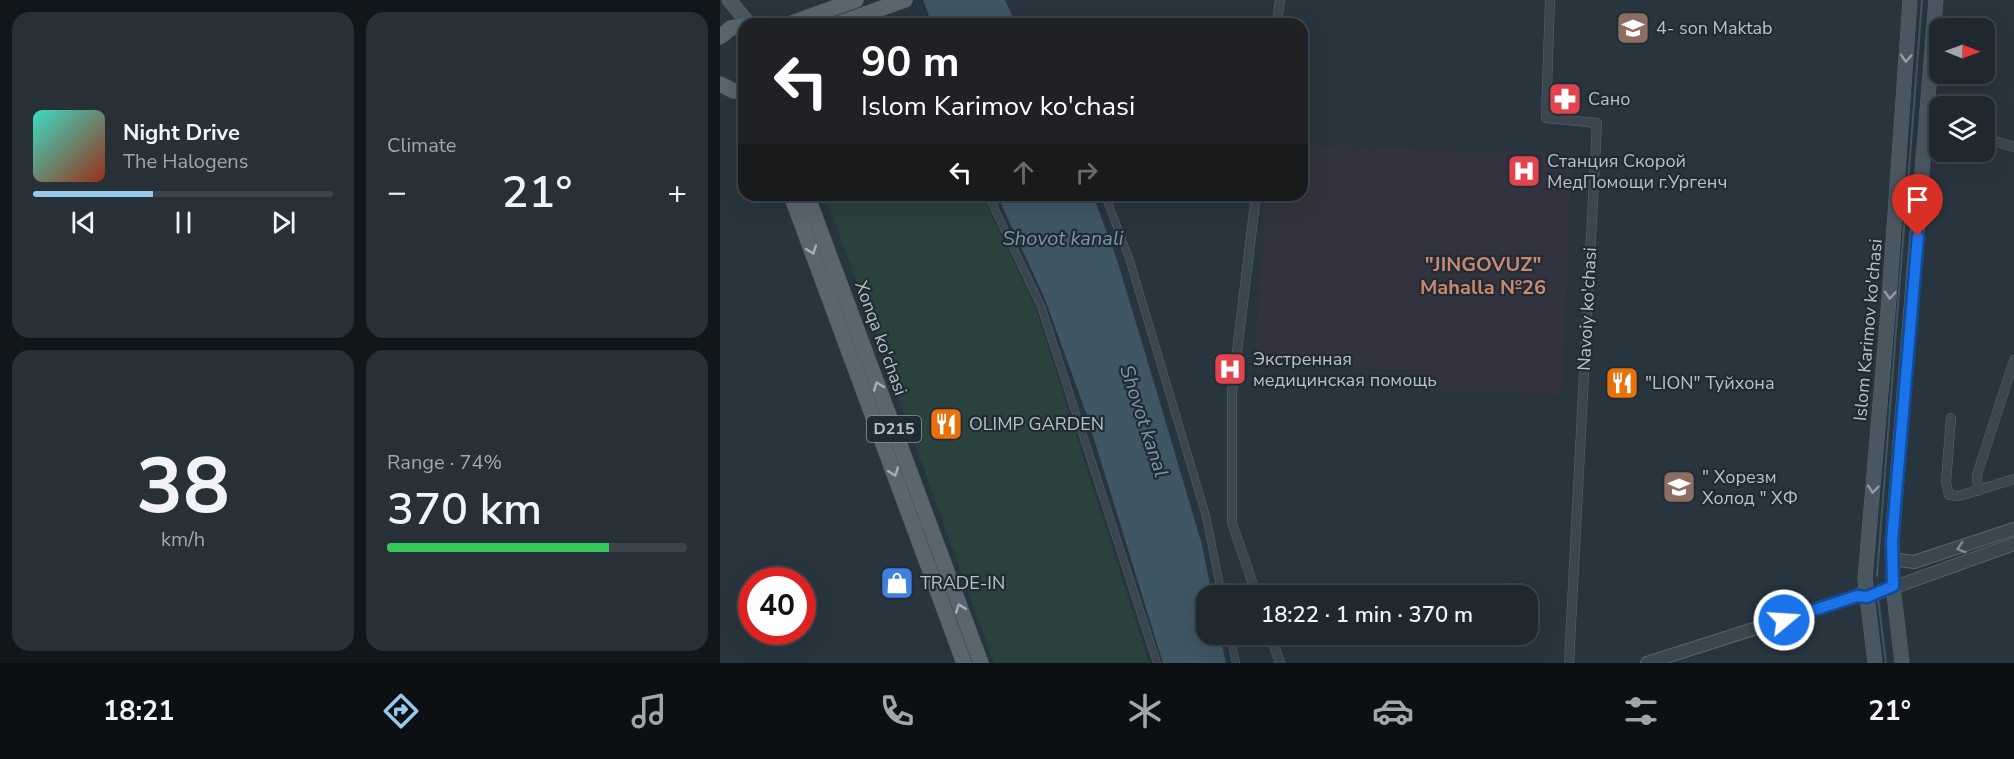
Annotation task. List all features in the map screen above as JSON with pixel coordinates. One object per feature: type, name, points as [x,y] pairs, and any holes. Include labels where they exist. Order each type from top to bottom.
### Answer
[{"type":"main road","points":[[729,0],[743,18]]},
{"type":"main road","points":[[806,18],[856,0]]},
{"type":"main road","points":[[854,18],[905,0]]},
{"type":"main road","name":"Islom Karimov ko'chasi","points":[[1875,663],[1863,594],[1896,210],[1910,0]]},
{"type":"main road","points":[[1934,96],[1936,0]]},
{"type":"main road","points":[[720,37],[731,28],[738,27]]},
{"type":"main road","points":[[1902,663],[1892,559],[1920,212],[1929,150]]},
{"type":"main road","name":"Xonqa ko'chasi","points":[[795,201],[809,220],[981,663]]},
{"type":"main road","name":"Xonqa ko'chasi","points":[[807,201],[809,220],[964,663]]},
{"type":"street","points":[[1278,18],[1280,0]]},
{"type":"street","name":"Navoiy ko'chasi","points":[[1550,0],[1546,118],[1597,123],[1569,663]]},
{"type":"street","points":[[1995,141],[2014,147]]},
{"type":"street","points":[[991,201],[1041,306],[1157,663]]},
{"type":"street","points":[[1107,201],[1130,261],[1206,516],[1220,585]]},
{"type":"street","points":[[1253,585],[1232,523],[1232,405],[1255,201]]},
{"type":"street","points":[[1896,210],[1920,212]]},
{"type":"street","points":[[1978,491],[1977,475],[2014,360]]},
{"type":"street","points":[[1951,418],[1946,482],[1949,495],[1959,496],[2014,479]]},
{"type":"street","points":[[1892,559],[1914,562],[2014,529]]},
{"type":"street","points":[[1647,663],[1893,586],[2014,544]]},
{"type":"street","points":[[1232,645],[1236,663]]},
{"type":"street","points":[[1274,645],[1280,663]]},
{"type":"shaded area","points":[[1308,145],[1572,153],[1562,396],[1425,389],[1414,371],[1255,363],[1265,201],[1308,201]]},
{"type":"green space","points":[[827,201],[985,201],[1036,309],[1149,663],[994,663]]},
{"type":"water","points":[[923,0],[1005,0],[1013,18],[930,18]]},
{"type":"water","name":"Shovot kanali","points":[[1000,201],[1095,201],[1117,260],[1202,545],[1210,585],[1196,585],[1196,645],[1222,645],[1226,663],[1163,663],[1086,413],[1045,299]]},
{"type":"waterway","points":[[1906,209],[1922,0]]},
{"type":"waterway","points":[[1877,576],[1905,214]]},
{"type":"waterway","points":[[1878,598],[1886,663]]},
{"type":"place","name":"4- son Maktab","points":[[1633,28]]},
{"type":"place","name":"Сано","points":[[1565,99]]},
{"type":"place","name":"Станция Скорой МедПомощи г.Ургенч","points":[[1524,171]]},
{"type":"place","name":"Экстренная медицинская помощь","points":[[1230,369]]},
{"type":"place","name":"\"LION\" Туйхона","points":[[1622,383]]},
{"type":"place","name":"OLIMP GARDEN","points":[[946,424]]},
{"type":"place","name":"\" Хорезм Холод \" ХФ","points":[[1679,487]]},
{"type":"place","name":"TRADE-IN","points":[[897,583]]},
{"type":"district","name":"\"JINGOVUZ\" Mahalla №26","points":[[1483,276]]},
{"type":"route","points":[[1784,620],[1857,596],[1867,597],[1893,586],[1892,541],[1918,236]]},
{"type":"water label","name":"Shovot kanal","points":[[1144,421]]}]
